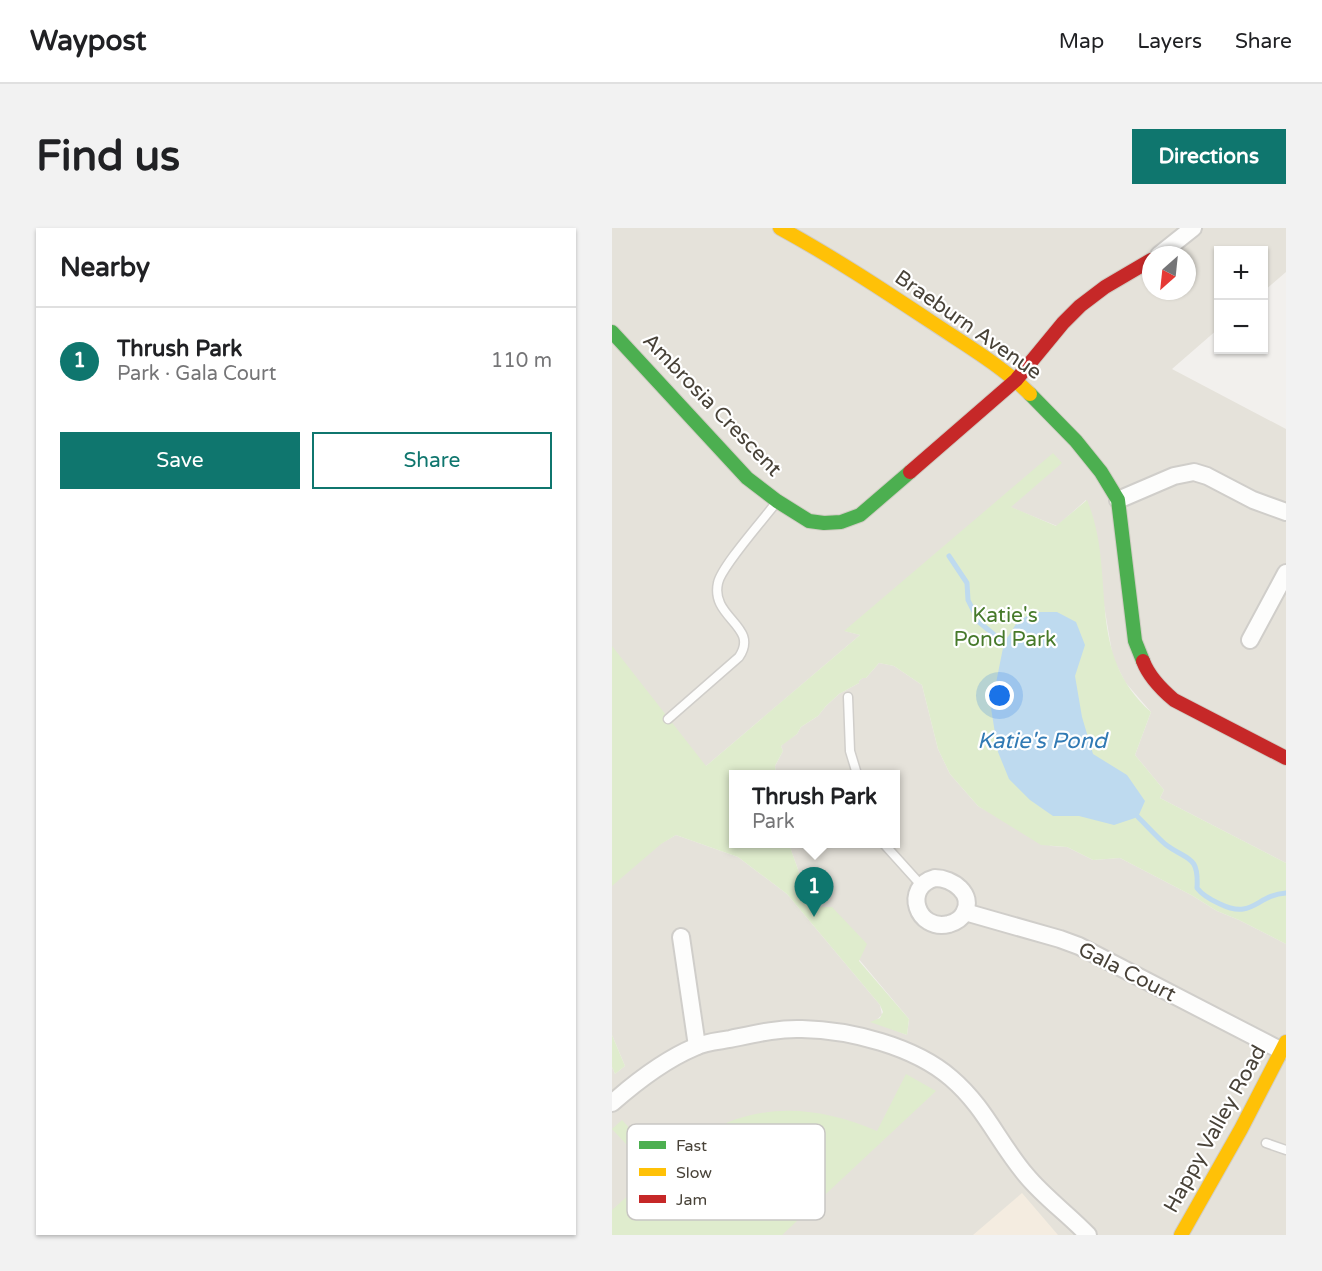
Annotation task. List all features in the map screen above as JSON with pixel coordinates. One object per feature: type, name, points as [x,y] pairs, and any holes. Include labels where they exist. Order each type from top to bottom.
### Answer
[{"type":"street","name":"Braeburn Avenue","points":[[780,228],[836,259],[1016,380],[1076,441],[1101,472],[1118,500],[1124,533],[1135,641],[1146,670],[1163,691],[1174,700],[1286,758]]},
{"type":"street","points":[[1170,246],[1193,228]]},
{"type":"street","name":"Ambrosia Crescent","points":[[612,332],[747,478],[777,501],[809,521],[841,522],[860,515],[1016,380],[1079,306],[1114,280],[1142,265]]},
{"type":"street","points":[[1118,500],[1174,476],[1194,472],[1207,476],[1253,500],[1286,512]]},
{"type":"street","points":[[1250,640],[1286,573]]},
{"type":"street","points":[[935,878],[952,881],[960,886],[964,895],[967,903],[965,912],[959,920],[950,924],[940,925],[930,922],[921,916],[917,907],[916,896],[921,885],[935,878]]},
{"type":"street","name":"Gala Court","points":[[965,912],[1079,946],[1284,1046]]},
{"type":"street","points":[[681,937],[697,1046]]},
{"type":"street","points":[[612,1102],[649,1073],[697,1046],[761,1032],[801,1029],[848,1034],[888,1044],[921,1058],[949,1076],[973,1098],[1026,1175],[1088,1235]]},
{"type":"street","name":"Happy Valley Road","points":[[1181,1235],[1241,1129],[1284,1046]]},
{"type":"lane","points":[[668,719],[738,657],[745,648],[745,636],[724,611],[717,596],[718,583],[725,569],[777,501]]},
{"type":"lane","points":[[848,697],[850,751],[856,770]]},
{"type":"lane","points":[[888,848],[921,885]]},
{"type":"lane","points":[[1266,1143],[1286,1150]]},
{"type":"shaded area","points":[[612,228],[1286,228],[1286,272],[1268,288],[1268,246],[1214,246],[1214,332],[1172,369],[1286,429],[1286,863],[1160,798],[1164,790],[1135,755],[1151,712],[1125,682],[1113,658],[1086,500],[1057,526],[1010,507],[1061,463],[1053,454],[845,631],[860,635],[699,772],[612,658]]},
{"type":"shaded area","points":[[879,663],[894,666],[922,685],[938,749],[950,774],[978,806],[1051,846],[1067,847],[1093,860],[1120,858],[1217,911],[1286,944],[1286,1235],[612,1235],[612,1067],[615,1074],[625,1066],[612,1035],[612,880],[620,867],[676,835],[738,857],[787,894],[880,1005],[882,1015],[874,1022],[907,1035],[909,1019],[816,908],[801,878],[790,848],[900,848],[900,770],[776,770],[775,766],[783,751],[781,746],[785,742],[797,734],[801,727],[818,716],[839,694],[859,683],[864,677],[866,678]]},
{"type":"shaded area","points":[[1022,1193],[1058,1235],[973,1235]]},
{"type":"green space","name":"Katie's Pond Park","points":[[1053,453],[1062,463],[1011,507],[1056,526],[1087,500],[1096,528],[1101,556],[1109,638],[1117,664],[1130,688],[1151,712],[1135,755],[1164,790],[1160,798],[1286,863],[1286,944],[1217,911],[1120,858],[1093,860],[1067,847],[1041,845],[978,806],[950,774],[938,749],[922,685],[894,666],[879,663],[866,678],[839,694],[818,716],[801,727],[797,734],[781,746],[783,751],[775,766],[776,770],[729,770],[729,848],[790,848],[801,878],[816,907],[832,907],[867,944],[859,961],[909,1019],[907,1035],[870,1022],[880,1018],[883,1012],[880,1005],[787,894],[738,857],[676,835],[661,844],[612,886],[612,646],[706,766],[860,635],[844,631]]},
{"type":"green space","points":[[612,1035],[625,1066],[615,1074],[612,1067]]},
{"type":"green space","points":[[906,1074],[936,1091],[825,1195],[825,1124],[725,1124],[750,1115],[792,1111],[835,1117],[877,1131]]},
{"type":"green space","points":[[622,1120],[627,1125],[627,1145],[612,1129]]},
{"type":"green space","points":[[627,1196],[627,1220],[798,1220],[782,1235],[612,1235],[612,1210]]},
{"type":"water","name":"Katie's Pond","points":[[1032,612],[1057,612],[1076,622],[1085,645],[1075,676],[1082,717],[1093,754],[1127,775],[1145,801],[1138,817],[1114,825],[1079,816],[1053,816],[1030,800],[1009,779],[998,752],[991,708],[1004,643],[1016,624]]},
{"type":"waterway","points":[[949,556],[967,583],[968,600],[979,622],[1004,643]]},
{"type":"waterway","points":[[1138,817],[1165,844],[1194,864],[1197,888],[1213,901],[1240,909],[1286,893]]},
{"type":"traffic: fast","points":[[612,332],[747,478],[777,501],[809,521],[841,522],[860,515],[910,472]]},
{"type":"traffic: fast","points":[[1030,394],[1076,441],[1101,472],[1118,500],[1135,641],[1143,661]]},
{"type":"traffic: slow","points":[[780,228],[858,274],[971,348],[1008,374],[1030,394]]},
{"type":"traffic: slow","points":[[1181,1235],[1241,1129],[1286,1042]]},
{"type":"traffic: jam","points":[[910,472],[1016,380],[1080,306],[1105,287],[1142,265]]},
{"type":"traffic: jam","points":[[1143,661],[1156,682],[1174,700],[1286,758]]},
{"type":"place","name":"Thrush Park","points":[[814,917]]}]
